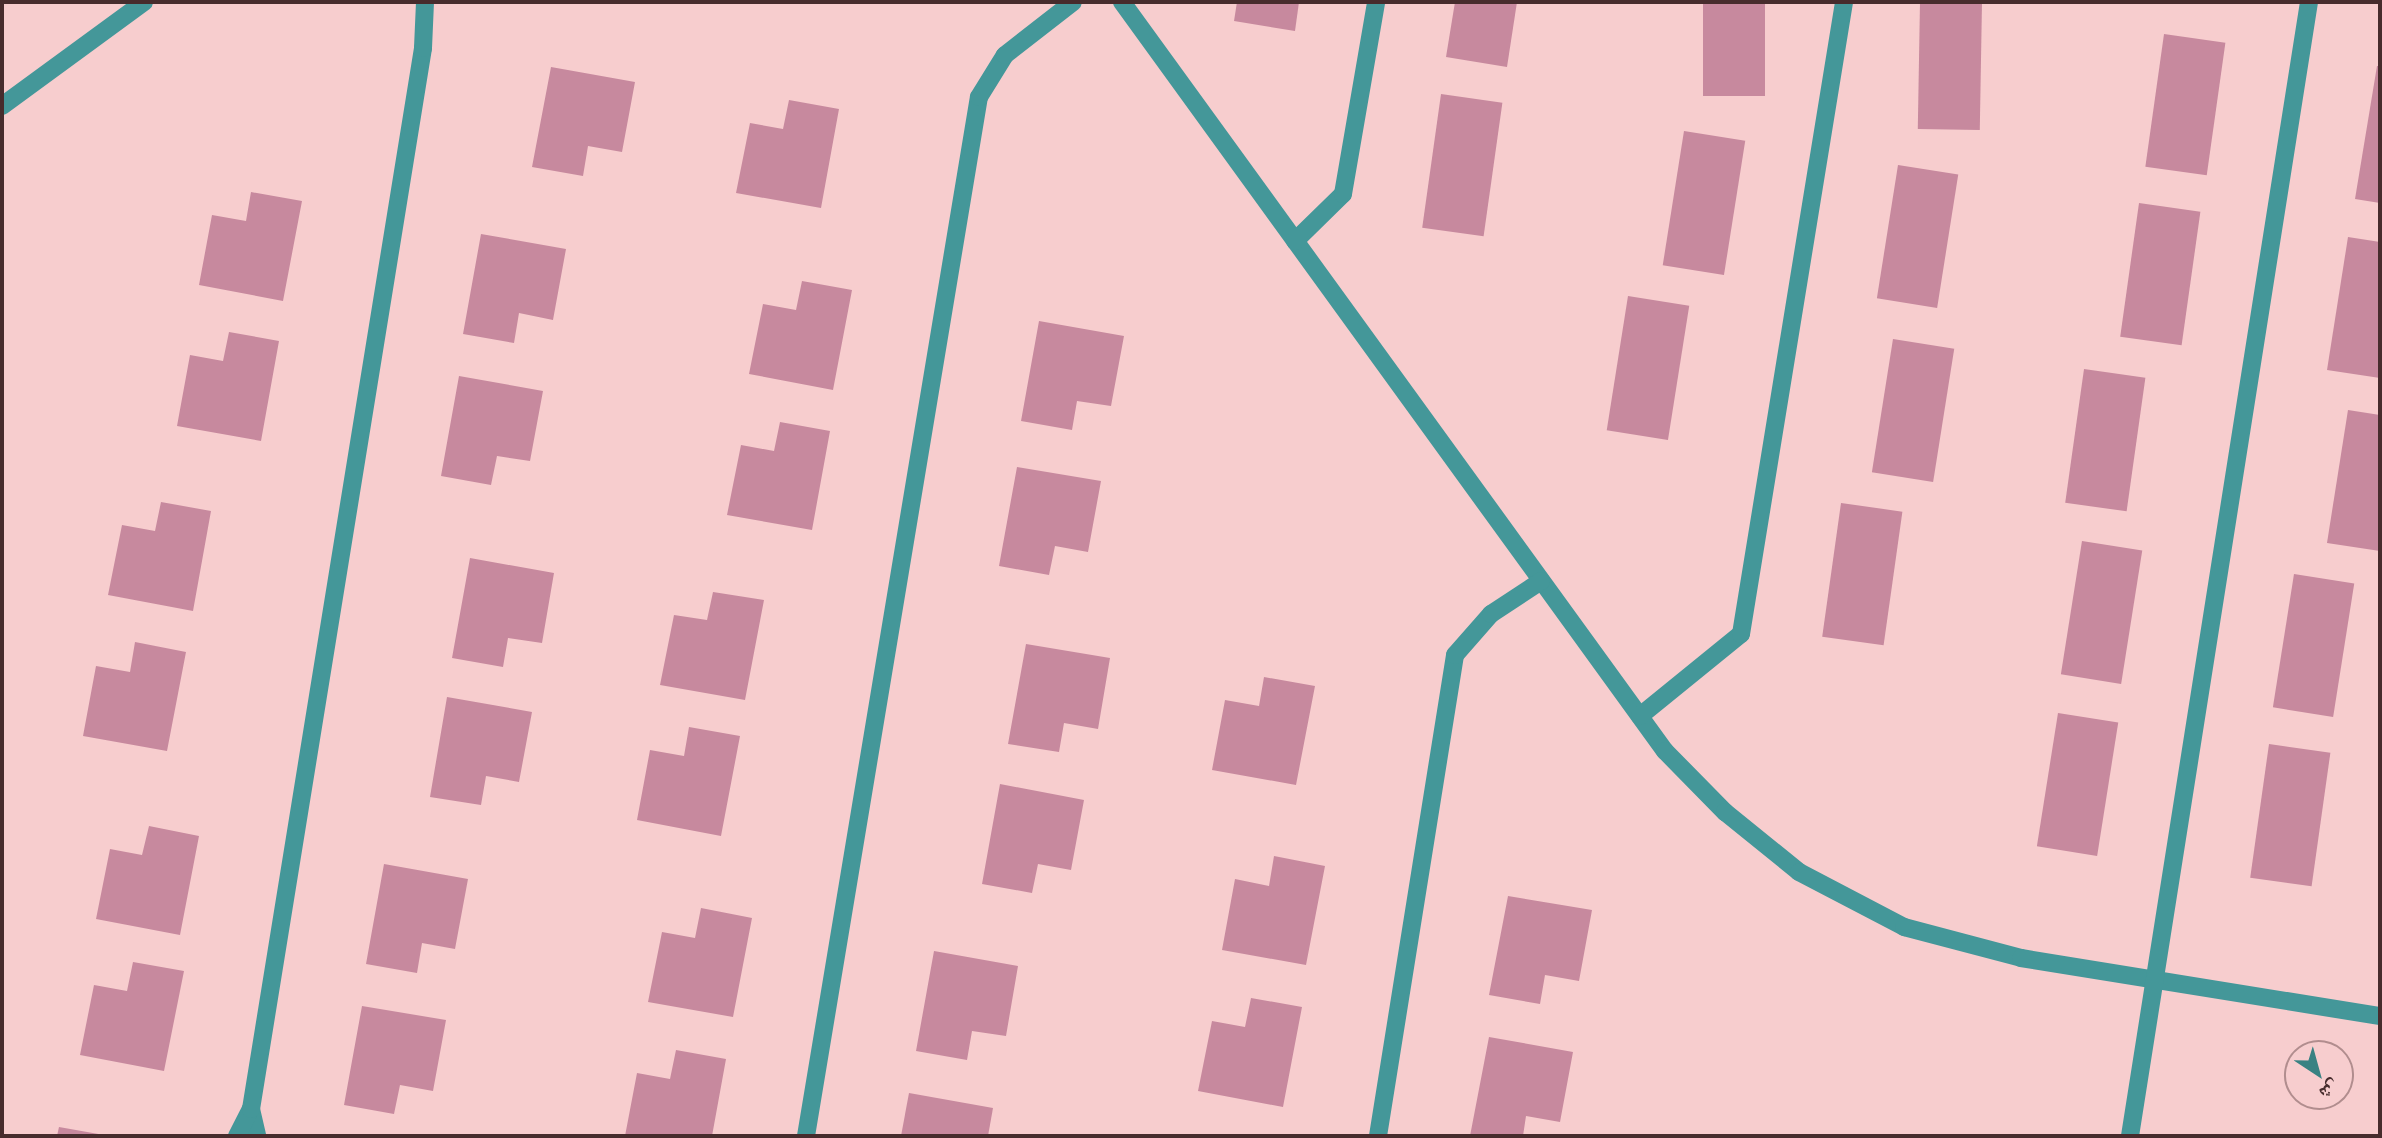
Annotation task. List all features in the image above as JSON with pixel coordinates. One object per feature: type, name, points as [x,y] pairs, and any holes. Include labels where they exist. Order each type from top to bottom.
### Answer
[{"type":"street","points":[[2,106],[144,2]]},
{"type":"street","points":[[237,1136],[251,1109],[424,48],[425,2]]},
{"type":"street","points":[[806,1136],[979,97],[1005,55],[1073,2]]},
{"type":"street","points":[[1122,2],[1665,751],[1725,812],[1789,863],[1904,927],[2021,958],[2156,976],[2380,1016]]},
{"type":"street","points":[[1295,241],[1343,194],[1376,2]]},
{"type":"street","points":[[1640,716],[1741,634],[1844,2]]},
{"type":"street","points":[[2130,1136],[2309,2]]},
{"type":"street","points":[[1378,1136],[1455,655],[1491,614],[1541,581]]},
{"type":"street","points":[[251,1109],[257,1136]]},
{"type":"building","points":[[1237,2],[1299,2],[1295,31],[1234,21]]},
{"type":"building","points":[[1455,2],[1517,2],[1507,67],[1446,57]]},
{"type":"building","points":[[1703,2],[1765,2],[1765,96],[1703,96]]},
{"type":"building","points":[[1920,2],[1982,3],[1980,130],[1918,129]]},
{"type":"building","points":[[2164,34],[2225,43],[2207,175],[2145,167]]},
{"type":"building","points":[[2377,66],[2380,66],[2380,203],[2355,199]]},
{"type":"building","points":[[551,67],[635,82],[622,152],[588,146],[583,176],[532,167]]},
{"type":"building","points":[[1441,94],[1502,103],[1484,236],[1422,228]]},
{"type":"building","points":[[789,100],[839,109],[821,208],[736,193],[750,123],[783,129]]},
{"type":"building","points":[[1684,131],[1745,141],[1724,275],[1663,265]]},
{"type":"building","points":[[1898,165],[1958,175],[1937,308],[1877,298]]},
{"type":"building","points":[[251,192],[302,201],[283,301],[199,285],[212,215],[246,221]]},
{"type":"building","points":[[2139,203],[2200,212],[2182,345],[2120,337]]},
{"type":"building","points":[[481,234],[566,249],[553,320],[519,313],[514,343],[463,334]]},
{"type":"building","points":[[2348,237],[2380,242],[2380,378],[2327,370]]},
{"type":"building","points":[[802,281],[852,290],[833,390],[749,374],[763,304],[796,310]]},
{"type":"building","points":[[1628,296],[1689,306],[1668,440],[1607,430]]},
{"type":"building","points":[[1039,321],[1124,336],[1111,406],[1077,401],[1072,430],[1021,421]]},
{"type":"building","points":[[229,332],[279,341],[261,441],[177,426],[190,355],[223,361]]},
{"type":"building","points":[[1893,339],[1954,349],[1933,482],[1872,472]]},
{"type":"building","points":[[2084,369],[2145,378],[2127,511],[2065,503]]},
{"type":"building","points":[[459,376],[543,391],[530,461],[497,456],[491,485],[441,476]]},
{"type":"building","points":[[2348,410],[2380,415],[2380,551],[2327,543]]},
{"type":"building","points":[[780,422],[830,431],[812,530],[727,515],[741,445],[774,451]]},
{"type":"building","points":[[1017,467],[1101,481],[1088,552],[1055,546],[1049,575],[999,566]]},
{"type":"building","points":[[161,502],[211,511],[193,611],[108,595],[122,525],[155,531]]},
{"type":"building","points":[[1841,503],[1902,512],[1884,645],[1822,637]]},
{"type":"building","points":[[2082,541],[2142,551],[2121,684],[2061,674]]},
{"type":"building","points":[[470,558],[554,573],[542,643],[508,638],[503,667],[452,658]]},
{"type":"building","points":[[2294,574],[2354,584],[2333,717],[2273,707]]},
{"type":"building","points":[[713,592],[764,600],[745,700],[660,685],[674,615],[707,620]]},
{"type":"building","points":[[135,642],[186,652],[167,751],[83,736],[96,666],[130,672]]},
{"type":"building","points":[[1026,644],[1110,658],[1098,729],[1064,723],[1059,752],[1008,744]]},
{"type":"building","points":[[1264,677],[1315,686],[1296,785],[1212,770],[1225,700],[1259,706]]},
{"type":"building","points":[[447,697],[532,712],[519,782],[486,776],[481,805],[430,797]]},
{"type":"building","points":[[2058,713],[2118,723],[2097,856],[2037,846]]},
{"type":"building","points":[[689,727],[740,736],[721,836],[637,820],[650,750],[684,756]]},
{"type":"building","points":[[2269,744],[2330,753],[2312,886],[2250,878]]},
{"type":"building","points":[[1000,784],[1084,800],[1071,870],[1038,864],[1032,893],[982,884]]},
{"type":"building","points":[[149,826],[199,836],[180,935],[96,919],[110,849],[142,855]]},
{"type":"building","points":[[1274,856],[1325,866],[1306,965],[1222,950],[1235,879],[1269,886]]},
{"type":"building","points":[[384,864],[468,879],[455,949],[422,943],[417,973],[366,964]]},
{"type":"building","points":[[1508,896],[1592,910],[1579,981],[1545,975],[1540,1004],[1489,995]]},
{"type":"building","points":[[701,908],[752,918],[733,1017],[648,1002],[662,932],[695,938]]},
{"type":"building","points":[[934,951],[1018,966],[1006,1036],[972,1031],[967,1060],[916,1051]]},
{"type":"building","points":[[133,962],[184,971],[164,1071],[80,1055],[94,985],[127,991]]},
{"type":"building","points":[[1251,998],[1302,1007],[1283,1107],[1198,1091],[1212,1021],[1245,1027]]},
{"type":"building","points":[[362,1006],[446,1020],[433,1091],[400,1085],[394,1114],[344,1105]]},
{"type":"building","points":[[1489,1037],[1573,1052],[1560,1122],[1526,1116],[1523,1136],[1470,1136]]},
{"type":"building","points":[[676,1050],[726,1059],[712,1136],[625,1136],[637,1073],[670,1079]]},
{"type":"building","points":[[909,1093],[993,1108],[988,1136],[901,1136]]},
{"type":"building","points":[[59,1127],[104,1135],[104,1136],[57,1136]]}]
